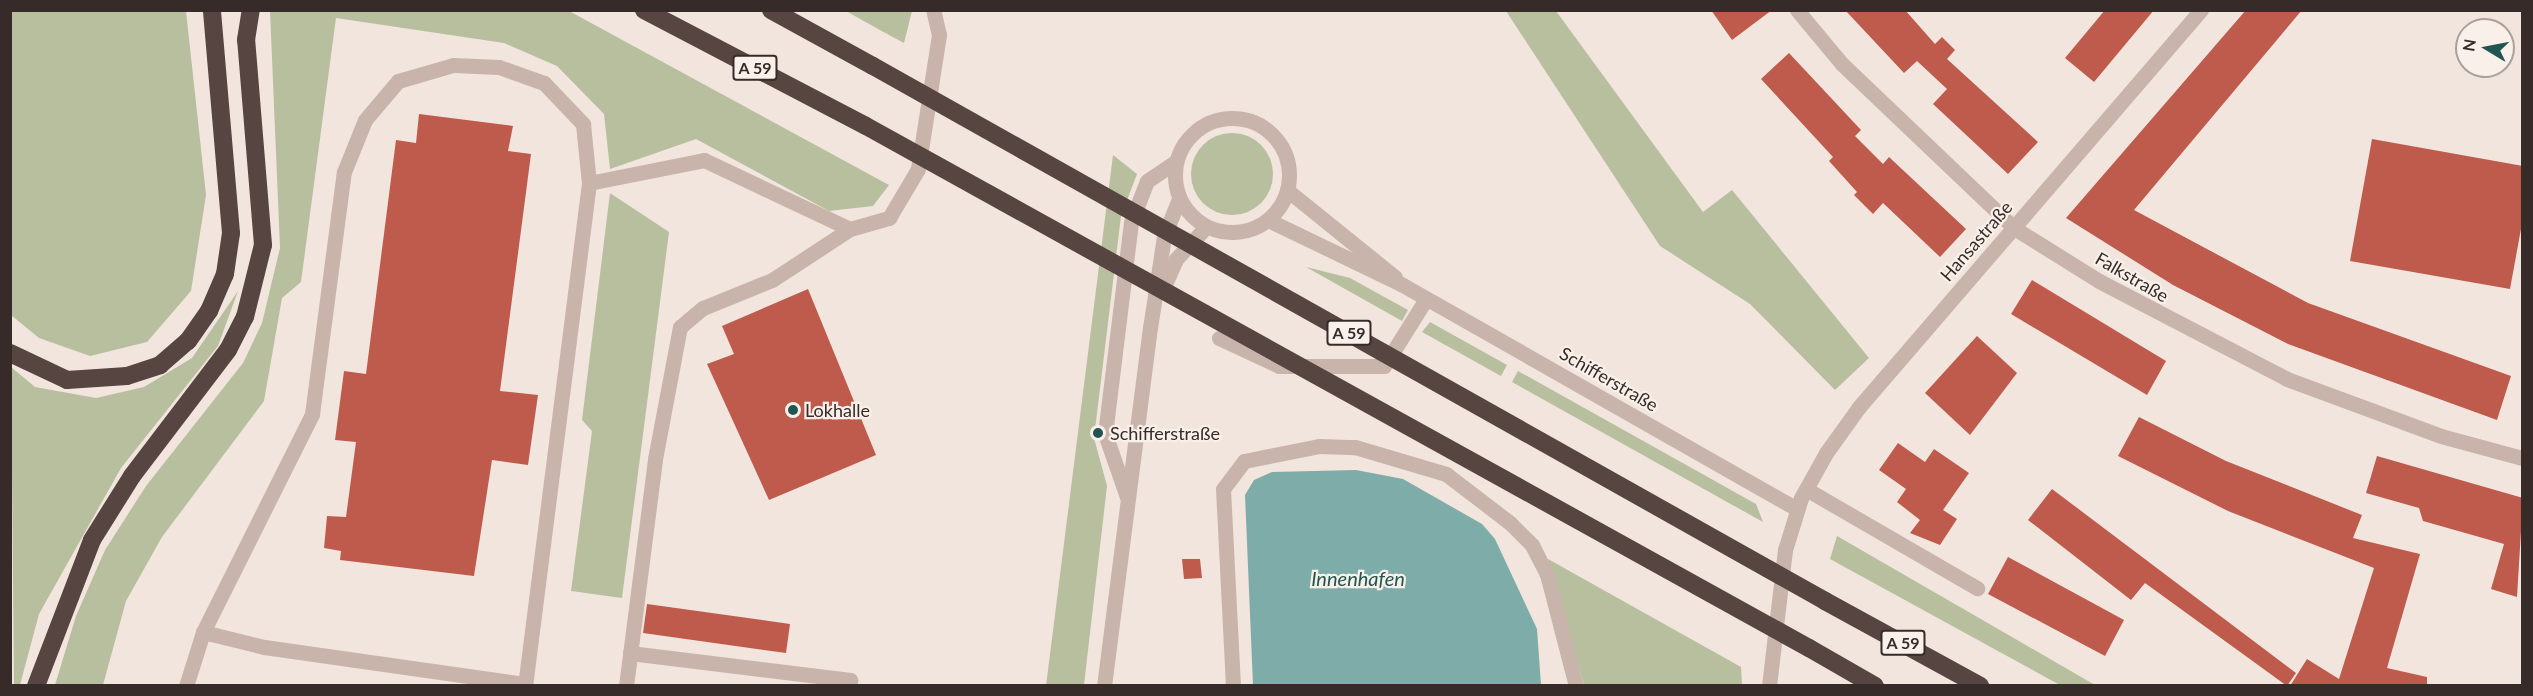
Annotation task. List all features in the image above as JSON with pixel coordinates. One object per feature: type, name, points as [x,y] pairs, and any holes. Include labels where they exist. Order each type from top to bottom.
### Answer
[{"type":"highway","points":[[10,352],[67,380],[127,376],[160,365],[188,341],[209,311],[225,274],[231,233],[212,10]]},
{"type":"highway","points":[[36,686],[92,540],[132,476],[228,350],[245,317],[263,245],[246,40],[251,10]]},
{"type":"highway","name":"A 59","points":[[644,10],[866,126],[1875,686]]},
{"type":"highway","name":"A 59","points":[[771,10],[1980,686]]},
{"type":"highway","points":[[1809,648],[1857,686]]},
{"type":"street","points":[[626,686],[655,459],[680,327],[703,308],[772,280],[850,229],[889,218],[918,169],[939,35],[933,10]]},
{"type":"street","name":"Falkstraße","points":[[1797,10],[1842,64],[2014,228],[2177,326],[2287,379],[2441,436],[2523,458]]},
{"type":"street","name":"Hansastraße","points":[[1769,686],[1778,577],[1797,509],[1806,489],[1859,407],[2201,10]]},
{"type":"street","points":[[186,686],[203,632],[312,414],[344,172],[365,120],[399,81],[453,65],[499,67],[544,83],[583,124],[589,183],[525,685],[264,647],[203,632]]},
{"type":"street","points":[[1127,497],[1105,434],[1131,222],[1147,181],[1175,162],[1195,131],[1215,120],[1237,118],[1258,124],[1276,138],[1288,164],[1287,190],[1268,220],[1246,231],[1206,227],[1179,199]]},
{"type":"street","points":[[589,183],[704,160],[850,229]]},
{"type":"street","points":[[1104,686],[1127,497],[1164,236],[1179,199],[1175,162]]},
{"type":"street","name":"Schifferstraße","points":[[1287,190],[1401,284]]},
{"type":"street","name":"Schifferstraße","points":[[1268,220],[1401,284],[1797,509]]},
{"type":"street","points":[[1150,328],[1176,259],[1206,227]]},
{"type":"street","points":[[1219,338],[1279,366],[1384,366],[1426,299]]},
{"type":"street","points":[[1233,686],[1223,489],[1244,461],[1319,446],[1355,447],[1446,474],[1510,523],[1532,545],[1547,574],[1576,686]]},
{"type":"street","points":[[1806,489],[1977,588]]},
{"type":"street","points":[[630,653],[850,680],[849,686]]},
{"type":"green space","points":[[10,11],[186,11],[206,195],[191,291],[147,342],[90,356],[39,338],[11,315]]},
{"type":"green space","points":[[270,11],[569,11],[889,185],[873,206],[829,211],[696,139],[610,169],[604,114],[557,66],[504,43],[336,18],[301,282],[282,298],[264,401],[162,537],[126,601],[103,685],[55,685],[76,616],[105,550],[146,486],[243,363],[262,323],[280,248]]},
{"type":"green space","points":[[846,11],[912,11],[904,43],[878,29]]},
{"type":"green space","points":[[1506,11],[1556,11],[1703,212],[1732,190],[1869,358],[1835,390],[1750,304],[1660,246]]},
{"type":"green space","points":[[1232,133],[1248,136],[1261,145],[1270,158],[1273,174],[1270,190],[1261,203],[1248,212],[1232,215],[1216,212],[1203,203],[1194,190],[1191,174],[1194,158],[1203,145],[1216,136]]},
{"type":"green space","points":[[1113,155],[1137,174],[1121,216],[1094,438],[1107,486],[1084,685],[1046,686]]},
{"type":"green space","points":[[610,193],[669,232],[622,598],[571,591],[592,431],[582,420]]},
{"type":"green space","points":[[1306,267],[1350,278],[1408,310],[1402,321]]},
{"type":"green space","points":[[238,291],[218,346],[121,468],[39,614],[20,685],[14,685],[11,367],[35,387],[96,398],[144,387],[192,358]]},
{"type":"green space","points":[[1430,322],[1507,365],[1501,376],[1422,332]]},
{"type":"green space","points":[[1518,371],[1756,504],[1763,522],[1512,382]]},
{"type":"green space","points":[[1837,536],[2095,685],[2060,685],[1830,559]]},
{"type":"green space","points":[[1548,559],[1741,667],[1742,685],[1584,685]]},
{"type":"water","name":"Innenhafen","points":[[1356,470],[1403,479],[1482,524],[1495,539],[1537,629],[1541,685],[1253,685],[1245,495],[1254,480],[1272,472]]},
{"type":"building","points":[[1711,10],[1772,10],[1732,40]]},
{"type":"building","points":[[1845,10],[1905,10],[1935,44],[1942,37],[1955,50],[1947,59],[2038,142],[2008,174],[1933,104],[1947,89],[1917,61],[1904,73]]},
{"type":"building","points":[[2105,10],[2154,10],[2094,82],[2065,58]]},
{"type":"building","points":[[2246,10],[2302,10],[2134,210],[2308,303],[2511,376],[2497,420],[2288,344],[2173,285],[2066,218]]},
{"type":"building","points":[[1789,53],[1861,130],[1855,136],[1883,164],[1889,157],[1966,229],[1940,257],[1883,203],[1873,214],[1854,195],[1857,192],[1829,161],[1833,157],[1761,79]]},
{"type":"building","points":[[419,114],[513,126],[508,151],[531,154],[500,391],[538,395],[528,465],[492,460],[474,576],[340,560],[341,551],[324,548],[327,516],[346,517],[356,442],[335,440],[344,371],[366,374],[396,140],[416,143]]},
{"type":"building","points":[[2372,139],[2523,166],[2523,218],[2510,289],[2350,261]]},
{"type":"building","points":[[2032,280],[2166,361],[2147,395],[2011,314]]},
{"type":"building","name":"Lokhalle","points":[[808,289],[876,455],[769,500],[707,364],[734,354],[722,326]]},
{"type":"building","points":[[1977,336],[2017,373],[1970,435],[1925,393]]},
{"type":"building","points":[[2139,417],[2226,461],[2362,515],[2353,538],[2420,554],[2387,668],[2427,677],[2427,686],[2290,686],[2307,659],[2339,679],[2374,568],[2228,511],[2118,456]]},
{"type":"building","points":[[1898,443],[1925,462],[1934,449],[1969,473],[1943,510],[1957,519],[1940,545],[1910,533],[1920,520],[1897,502],[1906,489],[1879,470]]},
{"type":"building","points":[[2377,456],[2523,498],[2517,597],[2491,589],[2504,544],[2423,521],[2419,508],[2366,493]]},
{"type":"building","points":[[2052,489],[2296,673],[2287,686],[2145,583],[2131,600],[2028,520]]},
{"type":"building","points":[[2008,557],[2124,620],[2105,656],[1988,594]]},
{"type":"building","points":[[1182,559],[1200,559],[1202,578],[1184,579]]},
{"type":"building","points":[[647,604],[790,624],[786,653],[643,633]]},
{"type":"place","name":"Lokhalle","points":[[793,410]]},
{"type":"place","name":"Schifferstraße","points":[[1098,433]]}]
